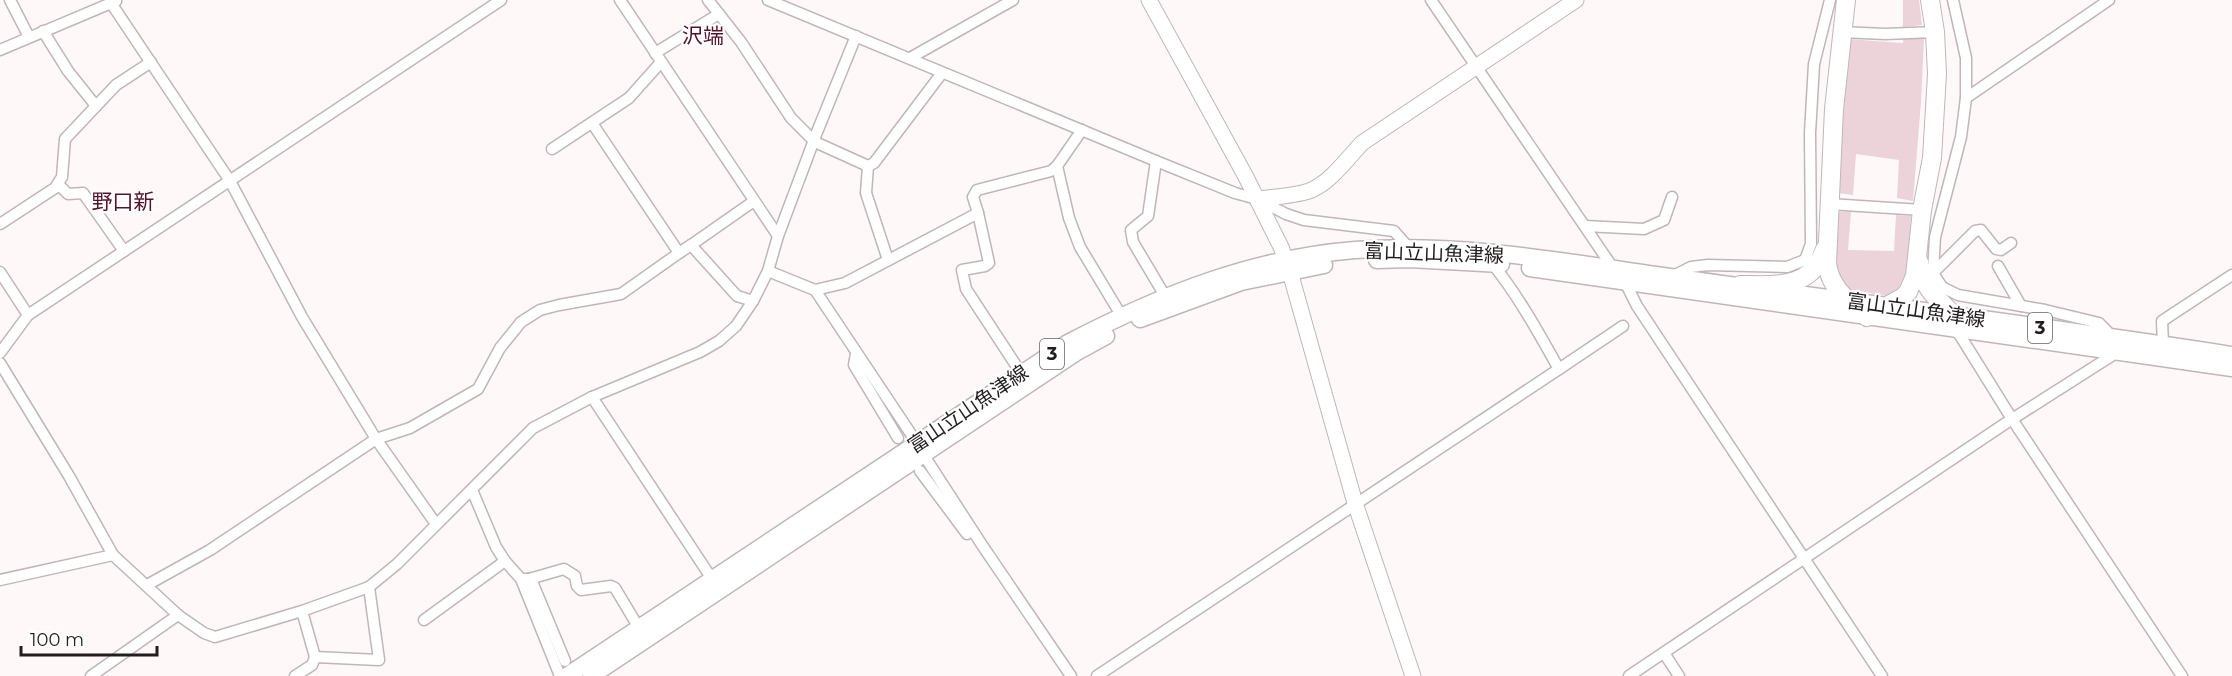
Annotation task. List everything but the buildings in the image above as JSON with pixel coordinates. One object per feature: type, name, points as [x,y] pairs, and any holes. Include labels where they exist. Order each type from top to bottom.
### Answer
[{"type":"highway","points":[[1846,0],[1841,32],[1826,244],[1827,263],[1830,281],[1867,317],[1898,302],[1908,292],[1915,276],[1922,210],[1932,158],[1937,74],[1935,32],[1929,0]]},
{"type":"highway","points":[[1740,285],[1788,284],[1802,279],[1816,267],[1826,244]]},
{"type":"highway","points":[[1918,257],[1924,284],[1955,322]]},
{"type":"main road","name":"富山立山魚津線","points":[[1025,379],[1124,326],[1173,306],[1288,266],[1354,250],[1408,248],[1612,268],[1890,306],[1955,322]]},
{"type":"main road","name":"富山立山魚津線","points":[[566,668],[639,628],[712,579],[920,448],[1025,379],[1068,344],[1121,315],[1165,296],[1229,274],[1288,266],[1358,261],[1488,257],[1625,282],[1867,317],[1955,322],[2113,345],[2232,368]]},
{"type":"main road","name":"富山立山魚津線","points":[[2113,345],[2163,344],[2232,355]]},
{"type":"main road","name":"富山立山魚津線","points":[[591,676],[920,448]]},
{"type":"street","points":[[10,0],[29,37]]},
{"type":"street","points":[[0,353],[28,315],[501,0]]},
{"type":"street","points":[[620,0],[778,236]]},
{"type":"street","points":[[708,0],[741,42],[791,118],[815,142],[868,166]]},
{"type":"street","points":[[768,0],[1156,161],[1235,193],[1257,199],[1286,214],[1304,220],[1394,231],[1408,248]]},
{"type":"street","points":[[910,58],[1013,0]]},
{"type":"street","points":[[1149,0],[1257,199],[1288,266],[1355,503],[1413,676]]},
{"type":"street","points":[[1431,0],[1612,268]]},
{"type":"street","points":[[1257,199],[1309,191],[1336,171],[1362,143],[1576,0]]},
{"type":"street","points":[[1671,277],[1691,267],[1708,265],[1787,267],[1804,260],[1811,244],[1810,133],[1814,64],[1830,0]]},
{"type":"street","points":[[1629,676],[2012,419],[2113,345],[2107,332],[2099,323],[1958,295],[1942,287],[1933,273],[1935,237],[1961,137],[1966,98],[1966,58],[1953,0]]},
{"type":"street","points":[[1966,98],[2109,0]]},
{"type":"street","points":[[0,50],[114,2],[151,62],[231,181],[302,316],[376,439],[436,524]]},
{"type":"street","points":[[552,149],[629,98],[658,58],[719,14]]},
{"type":"street","points":[[43,31],[68,71],[96,106]]},
{"type":"street","points":[[1841,32],[1885,34],[1935,32]]},
{"type":"street","points":[[0,363],[69,476],[113,555],[178,615],[204,633],[215,637],[302,611],[369,587],[397,564],[533,428],[592,397],[700,352],[719,341],[736,326],[753,301],[768,271],[778,236],[856,36]]},
{"type":"street","points":[[0,224],[55,188],[62,177],[65,139],[116,85],[151,62]]},
{"type":"street","points":[[868,166],[874,163],[942,73]]},
{"type":"street","points":[[592,123],[679,253]]},
{"type":"street","points":[[1025,379],[966,289],[962,270],[985,266],[989,262],[973,197],[977,190],[1051,171],[1082,130]]},
{"type":"street","points":[[1156,161],[1148,216],[1131,230],[1133,242],[1165,296]]},
{"type":"street","points":[[868,166],[866,193],[888,260]]},
{"type":"street","points":[[1057,166],[1069,218],[1080,247],[1121,315]]},
{"type":"street","points":[[58,184],[68,194],[83,193],[124,252]]},
{"type":"street","points":[[1585,226],[1644,229],[1664,220],[1672,197]]},
{"type":"street","points":[[147,585],[210,550],[376,439],[410,428],[478,388],[500,348],[521,322],[540,310],[621,294],[754,201]]},
{"type":"street","points":[[1829,204],[1922,210]]},
{"type":"street","points":[[768,271],[815,290],[845,283],[978,213]]},
{"type":"street","points":[[1933,273],[1975,231],[1981,230],[1996,249],[2001,250],[2012,243]]},
{"type":"street","points":[[690,245],[737,296],[753,301]]},
{"type":"street","points":[[1488,257],[1525,309],[1559,369]]},
{"type":"street","points":[[1998,266],[2021,306]]},
{"type":"street","points":[[0,272],[28,315]]},
{"type":"street","points":[[2163,344],[2163,321],[2232,275]]},
{"type":"street","points":[[1625,282],[1637,306],[1882,676]]},
{"type":"street","points":[[815,290],[1071,676]]},
{"type":"street","points":[[1955,322],[2012,419],[2178,675]]},
{"type":"street","points":[[1097,676],[1623,326]]},
{"type":"street","points":[[856,354],[854,365],[898,438]]},
{"type":"street","points":[[592,397],[712,579]]},
{"type":"street","points":[[920,471],[971,540],[982,545]]},
{"type":"street","points":[[472,490],[505,561],[525,579],[566,668]]},
{"type":"street","points":[[0,580],[113,555]]},
{"type":"street","points":[[424,620],[505,561]]},
{"type":"street","points":[[525,579],[564,569],[575,576],[577,586],[581,590],[611,586],[615,588],[639,628]]},
{"type":"street","points":[[525,579],[560,676]]},
{"type":"street","points":[[315,657],[380,660],[369,587]]},
{"type":"street","points":[[295,676],[312,665],[315,657],[302,611]]},
{"type":"street","points":[[91,676],[178,615]]},
{"type":"street","points":[[1664,653],[1679,676]]},
{"type":"shaded area","points":[[1903,0],[1919,0],[1922,25],[1903,27]]},
{"type":"shaded area","points":[[1847,39],[1903,43],[1903,39],[1924,39],[1913,201],[1897,198],[1899,160],[1856,154],[1853,195],[1838,193]]},
{"type":"shaded area","points":[[1835,212],[1851,212],[1848,250],[1894,251],[1896,215],[1911,216],[1908,269],[1894,297],[1845,289],[1833,278]]},
{"type":"district","name":"沢端","points":[[703,36]]},
{"type":"district","name":"野口新","points":[[123,202]]}]
